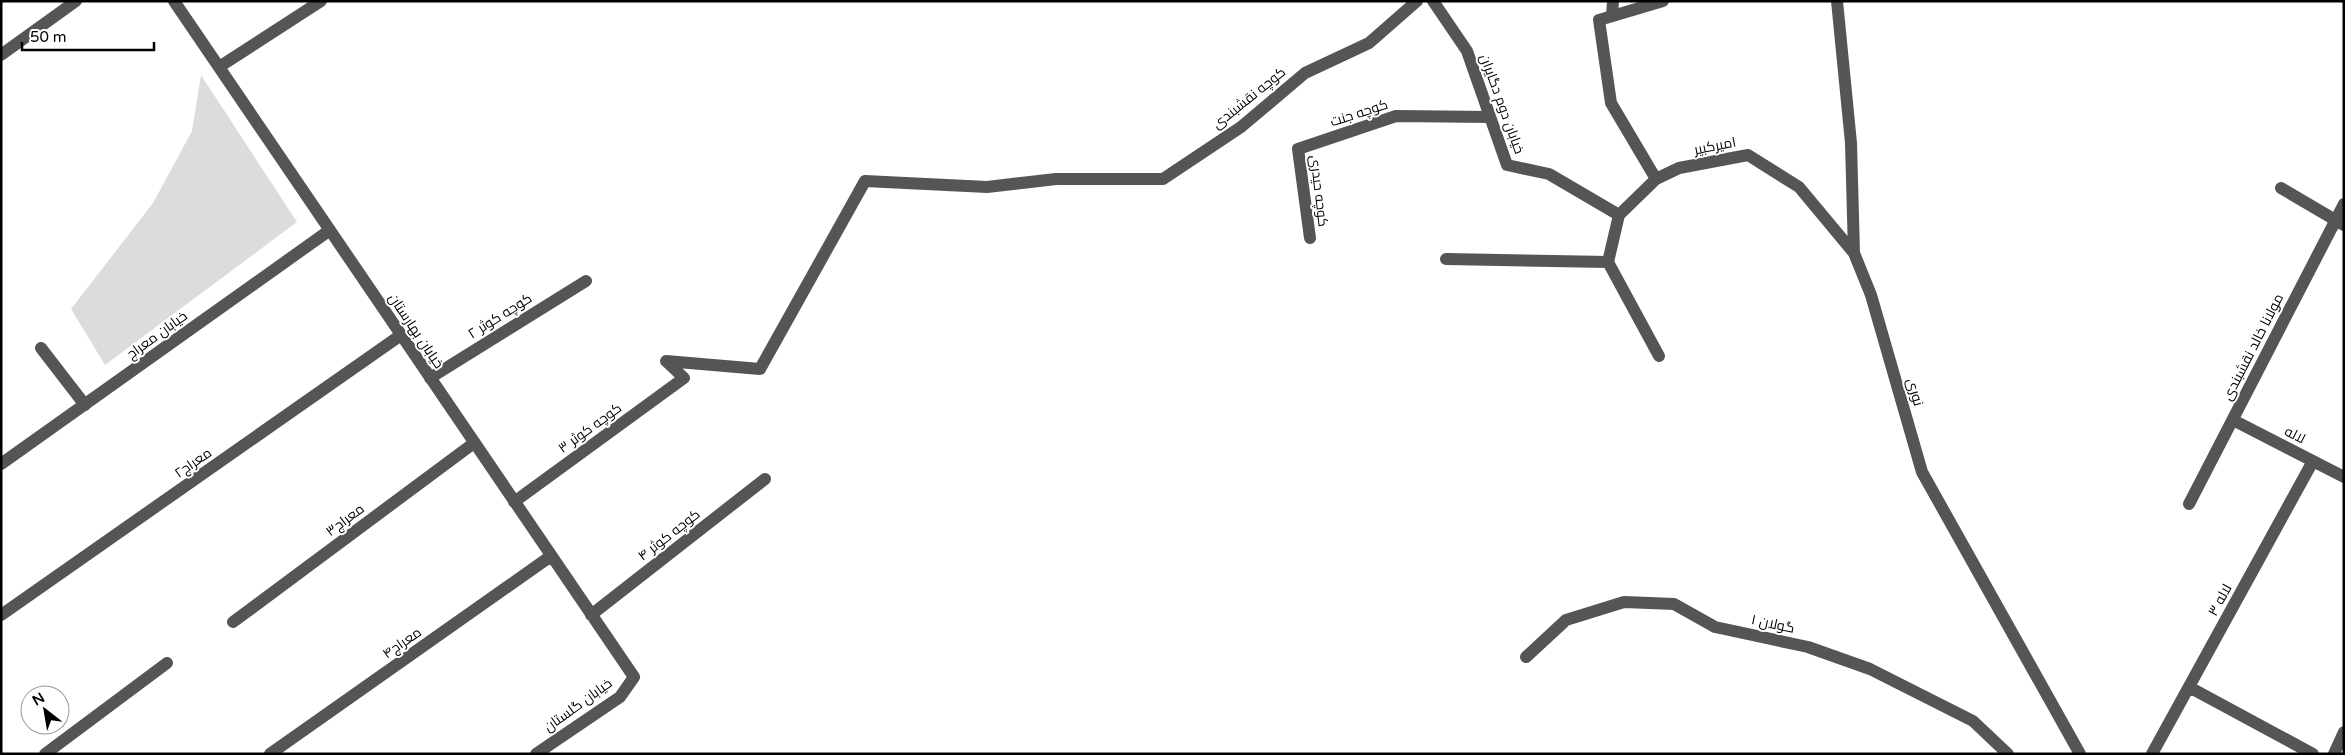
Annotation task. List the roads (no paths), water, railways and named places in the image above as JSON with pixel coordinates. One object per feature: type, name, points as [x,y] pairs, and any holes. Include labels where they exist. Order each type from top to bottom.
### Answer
[{"type":"street","points":[[1,56],[76,1]]},
{"type":"street","name":"خیابان بهارستان","points":[[174,1],[634,677]]},
{"type":"street","points":[[219,67],[321,1]]},
{"type":"street","name":"کوچه نقشبندی","points":[[684,378],[666,361],[760,369],[865,181],[987,187],[1056,179],[1163,178],[1241,127],[1305,73],[1370,43],[1417,1]]},
{"type":"street","name":"خیابان دوم دگایران","points":[[1433,1],[1467,51],[1507,165],[1549,174],[1619,215]]},
{"type":"street","points":[[1612,16],[1613,1]]},
{"type":"street","points":[[1656,180],[1611,102],[1599,20],[1663,1]]},
{"type":"street","name":"نوری","points":[[1838,1],[1851,143],[1854,253],[1871,295],[1922,472],[2080,754]]},
{"type":"street","name":"کوچه جنت","points":[[1298,149],[1396,116],[1490,117]]},
{"type":"street","name":"کوچه حیدری","points":[[1298,149],[1310,238]]},
{"type":"street","name":"امیرکبیر","points":[[1619,215],[1656,180],[1678,168],[1748,155],[1799,187],[1854,253]]},
{"type":"street","points":[[2281,188],[2339,223]]},
{"type":"street","name":"مولانا خالد نقشبندی","points":[[2189,504],[2339,223],[2344,204]]},
{"type":"street","points":[[1619,215],[1608,262],[1659,356]]},
{"type":"street","name":"خیابان معراج","points":[[1,464],[330,230]]},
{"type":"street","points":[[1446,259],[1608,262]]},
{"type":"street","name":"کوچه کوثر ۲","points":[[430,378],[586,281]]},
{"type":"street","name":"معراج۲","points":[[1,615],[401,335]]},
{"type":"street","points":[[41,348],[85,405]]},
{"type":"street","name":"کوچه کوثر ۳","points":[[514,502],[684,378]]},
{"type":"street","name":"لاله","points":[[2233,420],[2344,477]]},
{"type":"street","name":"معراج۳","points":[[233,622],[474,443]]},
{"type":"street","name":"لاله ۳","points":[[2152,754],[2313,462]]},
{"type":"street","name":"کوچه کوثر ۴","points":[[591,615],[765,479]]},
{"type":"street","name":"معراج۴","points":[[270,754],[551,556]]},
{"type":"street","name":"گولان ۱","points":[[1526,657],[1566,620],[1624,602],[1674,604],[1715,627],[1808,647],[1870,669],[1973,720],[2008,754]]},
{"type":"street","points":[[45,754],[167,663]]},
{"type":"street","name":"خیابان گلستان","points":[[536,754],[620,697],[634,677]]},
{"type":"street","points":[[2189,687],[2313,754]]},
{"type":"street","points":[[2334,754],[2344,732]]}]
